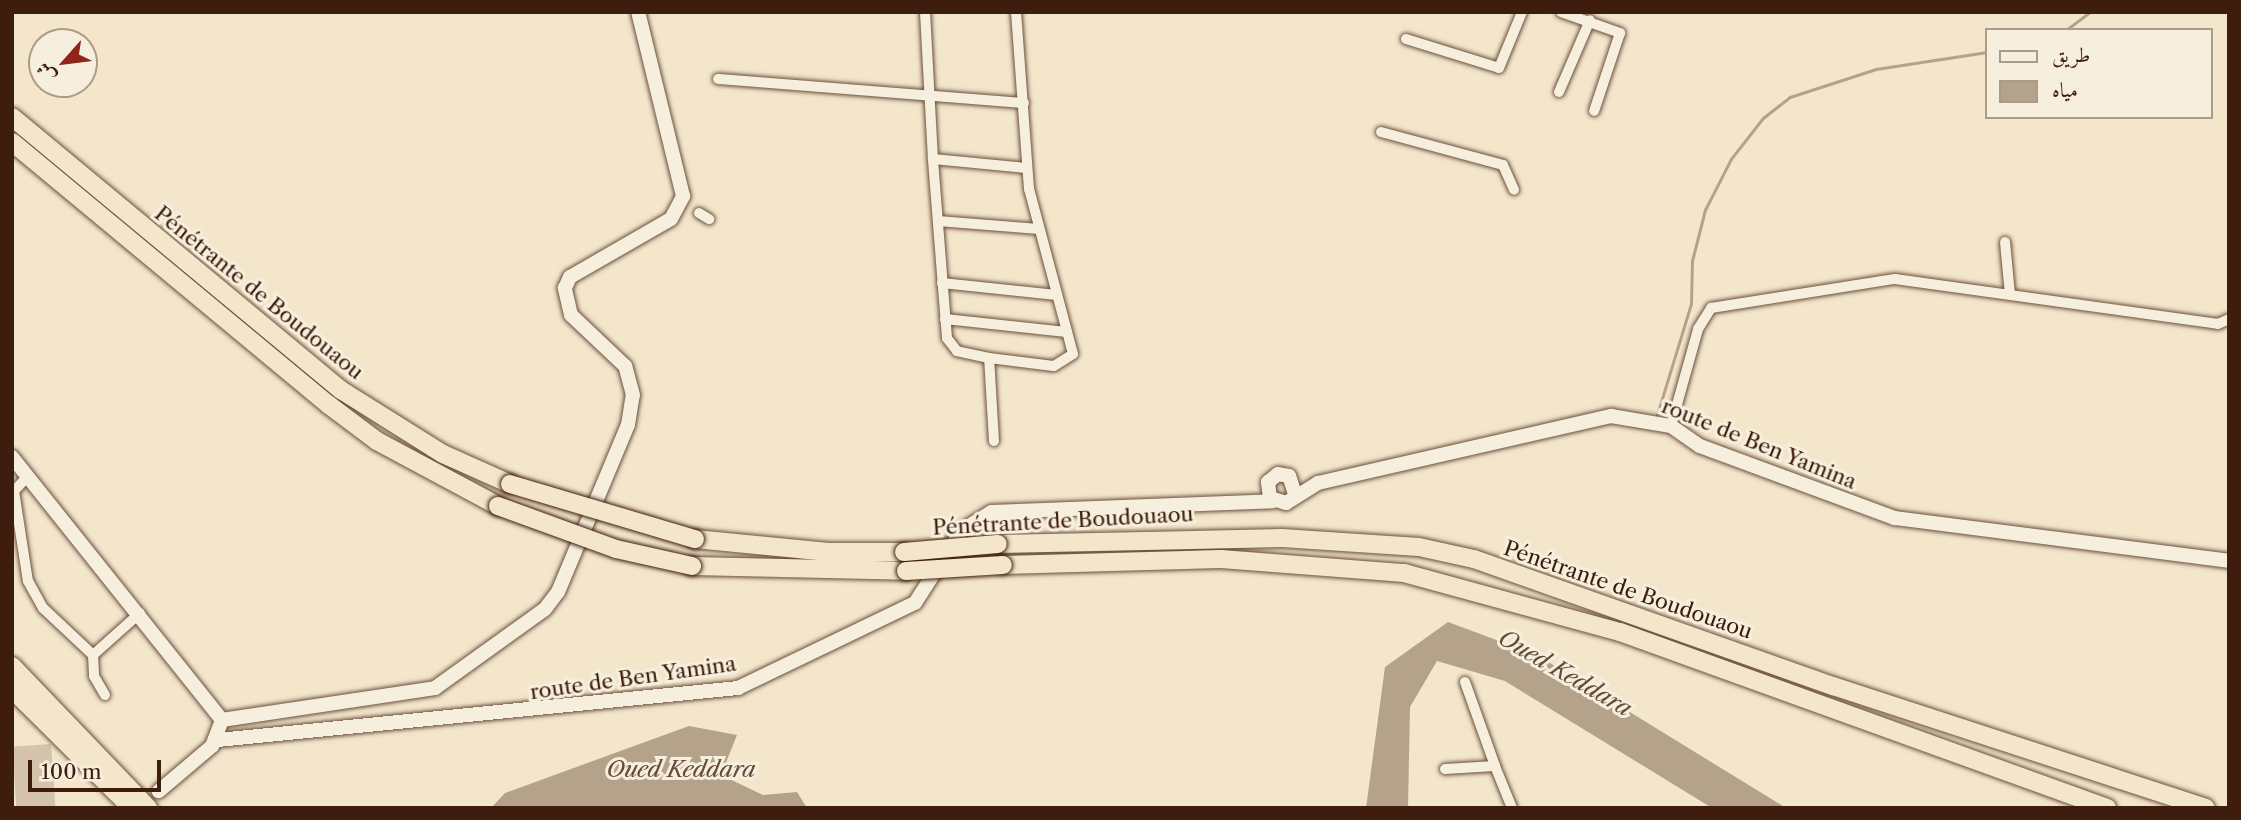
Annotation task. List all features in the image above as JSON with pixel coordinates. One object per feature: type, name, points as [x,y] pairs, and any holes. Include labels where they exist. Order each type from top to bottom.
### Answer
[{"type":"highway","name":"Pénétrante de Boudouaou","points":[[12,117],[193,281],[377,441],[498,506],[616,549],[692,566],[906,572],[1003,565],[1221,559],[1404,573],[1620,632],[2107,808]]},
{"type":"highway","name":"Pénétrante de Boudouaou","points":[[12,142],[341,390],[443,454],[510,484],[695,539],[828,552],[904,552],[998,544],[1282,538],[1419,547],[1474,559],[1833,686],[2206,808]]},
{"type":"highway","points":[[12,666],[148,808]]},
{"type":"highway","points":[[16,693],[132,808]]},
{"type":"street","points":[[222,720],[435,688],[545,609],[558,592],[628,425],[633,396],[625,366],[571,315],[565,288],[570,277],[671,219],[684,196],[638,12]]},
{"type":"street","points":[[925,12],[947,338],[957,351],[989,358],[1065,363],[1073,354],[1039,229],[1027,168],[1016,12]]},
{"type":"street","points":[[1406,39],[1499,68],[1522,12]]},
{"type":"street","points":[[1561,12],[1590,20],[1620,33],[1594,111]]},
{"type":"street","points":[[1559,92],[1590,20]]},
{"type":"street","points":[[718,79],[932,92],[1024,103]]},
{"type":"street","points":[[1381,132],[1503,165],[1514,190]]},
{"type":"street","points":[[933,159],[1027,168]]},
{"type":"street","points":[[699,213],[709,219]]},
{"type":"street","points":[[938,221],[1039,229]]},
{"type":"street","points":[[2005,242],[2010,295]]},
{"type":"street","points":[[1671,426],[1698,329],[1711,308],[1895,279],[2218,324],[2229,319]]},
{"type":"street","points":[[943,283],[1056,295]]},
{"type":"street","points":[[945,319],[1066,332]]},
{"type":"street","points":[[989,358],[994,440]]},
{"type":"street","name":"route de Ben Yamina","points":[[218,740],[738,688],[915,603],[961,531],[981,516],[1243,502],[1286,503],[1294,486],[1318,483],[1611,416],[1671,426],[1700,446],[1895,518],[2229,561]]},
{"type":"street","points":[[12,457],[140,613],[222,720],[218,740],[159,791]]},
{"type":"street","points":[[1243,502],[1267,486],[1278,474],[1294,486]]},
{"type":"street","points":[[27,476],[14,491],[27,581],[43,608],[93,655],[94,676],[105,695]]},
{"type":"street","points":[[1267,486],[1273,501]]},
{"type":"street","points":[[93,655],[140,613]]},
{"type":"street","points":[[1465,682],[1512,808]]},
{"type":"street","points":[[1445,769],[1495,766]]},
{"type":"shaded area","points":[[51,744],[55,808],[16,808],[12,747]]},
{"type":"water","name":"Oued Keddara","points":[[1448,622],[1537,655],[1786,808],[1712,808],[1505,681],[1437,661],[1410,707],[1408,808],[1366,808],[1385,667]]},
{"type":"water","name":"Oued Keddara","points":[[689,726],[737,735],[721,775],[763,795],[797,792],[807,808],[491,808],[505,793]]},
{"type":"waterway","points":[[2069,28],[2090,12]]},
{"type":"waterway","points":[[1657,415],[1691,304],[1692,261],[1705,210],[1731,159],[1763,118],[1790,97],[1876,69],[1986,52]]}]
